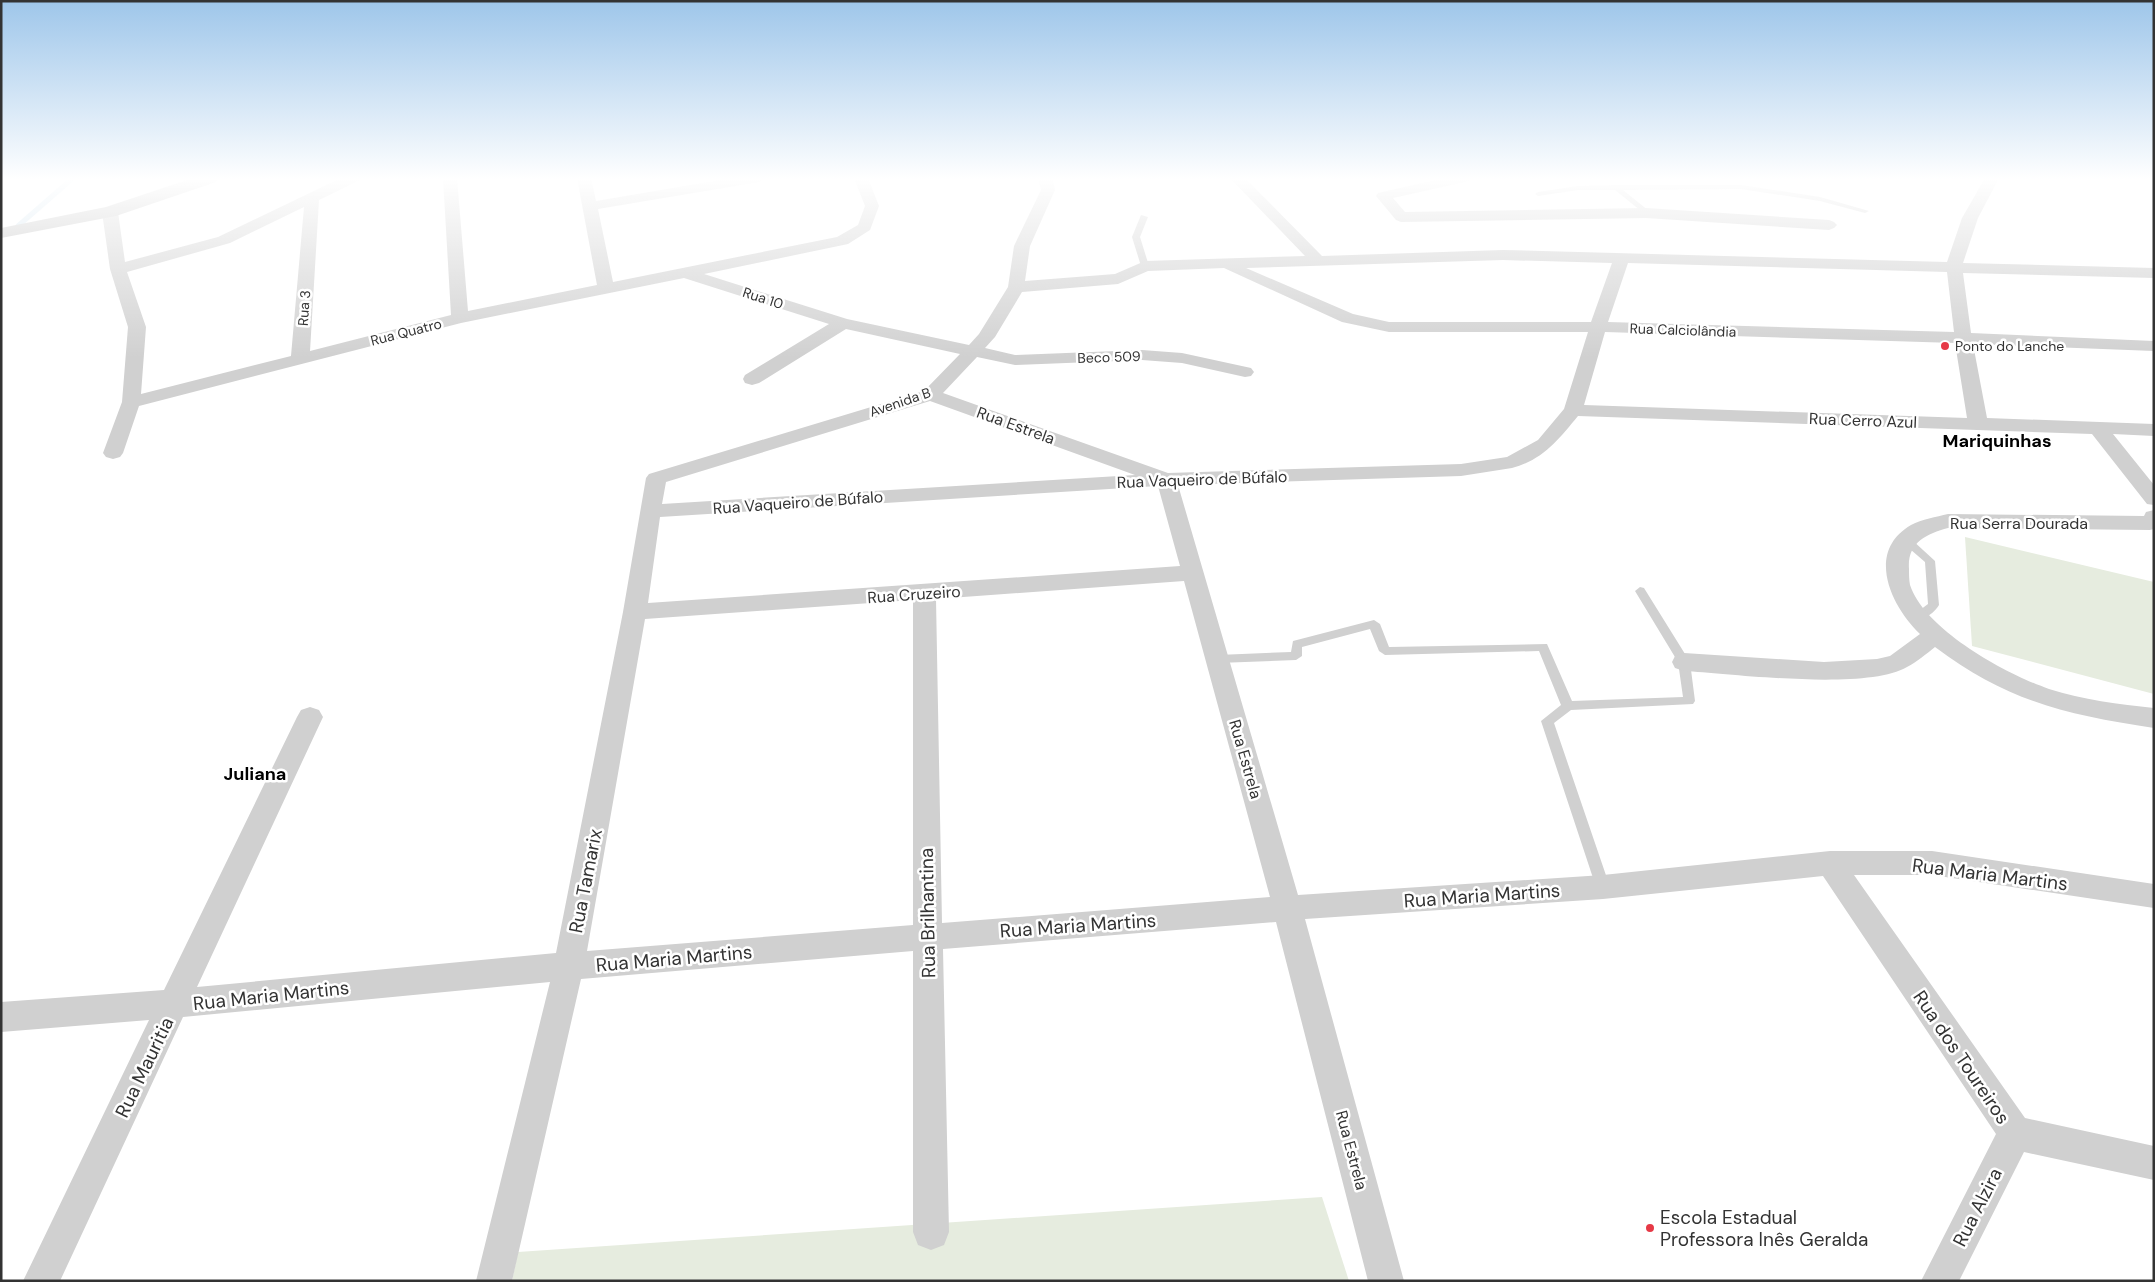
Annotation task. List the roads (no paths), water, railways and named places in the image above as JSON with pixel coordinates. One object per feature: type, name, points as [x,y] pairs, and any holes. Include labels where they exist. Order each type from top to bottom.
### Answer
[{"type":"street","points":[[112,453],[131,402],[136,327],[118,269],[114,238]]},
{"type":"street","points":[[118,269],[228,238]]},
{"type":"street","name":"Rua 3","points":[[300,359],[309,238]]},
{"type":"street","points":[[454,238],[460,318]]},
{"type":"street","points":[[596,238],[606,288]]},
{"type":"street","name":"Rua Quatro","points":[[131,402],[460,318],[842,241],[847,238]]},
{"type":"street","name":"Avenida B","points":[[656,478],[931,395],[986,337],[1016,287],[1022,246],[1026,238]]},
{"type":"street","points":[[1295,238],[1318,261]]},
{"type":"street","points":[[1964,238],[1954,267],[1963,338],[1978,424]]},
{"type":"street","points":[[1016,287],[1118,279],[1145,266],[1503,255],[2154,273]]},
{"type":"street","name":"Rua Vaqueiro de Búfalo","points":[[650,511],[1166,479],[1461,470],[1512,462],[1544,444],[1573,410],[1598,327],[1622,258]]},
{"type":"street","name":"Rua Calciolândia","points":[[1225,264],[1348,318],[1389,327],[1598,327],[2154,346]]},
{"type":"street","name":"Rua 10","points":[[683,272],[843,323],[973,352]]},
{"type":"street","points":[[752,379],[843,323]]},
{"type":"street","name":"Beco 509","points":[[973,352],[1015,360],[1142,355],[1182,358],[1245,372]]},
{"type":"street","name":"Rua Estrela","points":[[931,395],[1166,479],[1288,908],[1386,1281]]},
{"type":"street","name":"Rua Cerro Azul","points":[[1573,410],[2154,430]]},
{"type":"street","points":[[2097,427],[2154,499]]},
{"type":"street","name":"Rua Tamarix","points":[[494,1281],[569,966],[635,612],[656,478]]},
{"type":"street","name":"Rua Serra Dourada","points":[[1907,541],[1917,532],[1948,521],[2150,523],[2154,517]]},
{"type":"street","points":[[1907,541],[1899,549],[1895,574],[1907,603],[1935,635],[1975,664],[2025,689],[2079,707],[2154,718]]},
{"type":"street","name":"Rua Cruzeiro","points":[[635,612],[1192,573]]},
{"type":"street","name":"Rua Brilhantina","points":[[924,593],[931,1232]]},
{"type":"street","points":[[1684,662],[1824,671],[1877,668],[1898,662],[1935,635]]},
{"type":"street","name":"Rua Mauritia","points":[[41,1281],[310,717]]},
{"type":"street","name":"Rua Maria Martins","points":[[1,1017],[173,1004],[569,966],[1288,908],[1603,887],[1830,863],[1932,863],[2154,896]]},
{"type":"street","name":"Rua dos Toureiros","points":[[1830,863],[2015,1133],[2154,1163]]},
{"type":"street","name":"Rua Alzira","points":[[1939,1281],[2015,1133]]},
{"type":"lane","points":[[1136,238],[1145,266]]},
{"type":"lane","points":[[1907,541],[1930,561],[1934,605],[1928,611],[1918,616]]},
{"type":"lane","points":[[1603,887],[1547,721],[1568,706],[1689,701],[1684,662],[1640,591]]},
{"type":"lane","points":[[1218,659],[1296,656],[1297,644],[1374,624],[1385,651],[1543,648],[1568,706]]},
{"type":"place","name":"Ponto do Lanche","points":[[1945,346]]},
{"type":"place","name":"Escola Estadual Professora Inês Geralda","points":[[1650,1228]]},
{"type":"district","name":"Mariquinhas","points":[[1997,441]]},
{"type":"district","name":"Juliana","points":[[255,774]]}]
